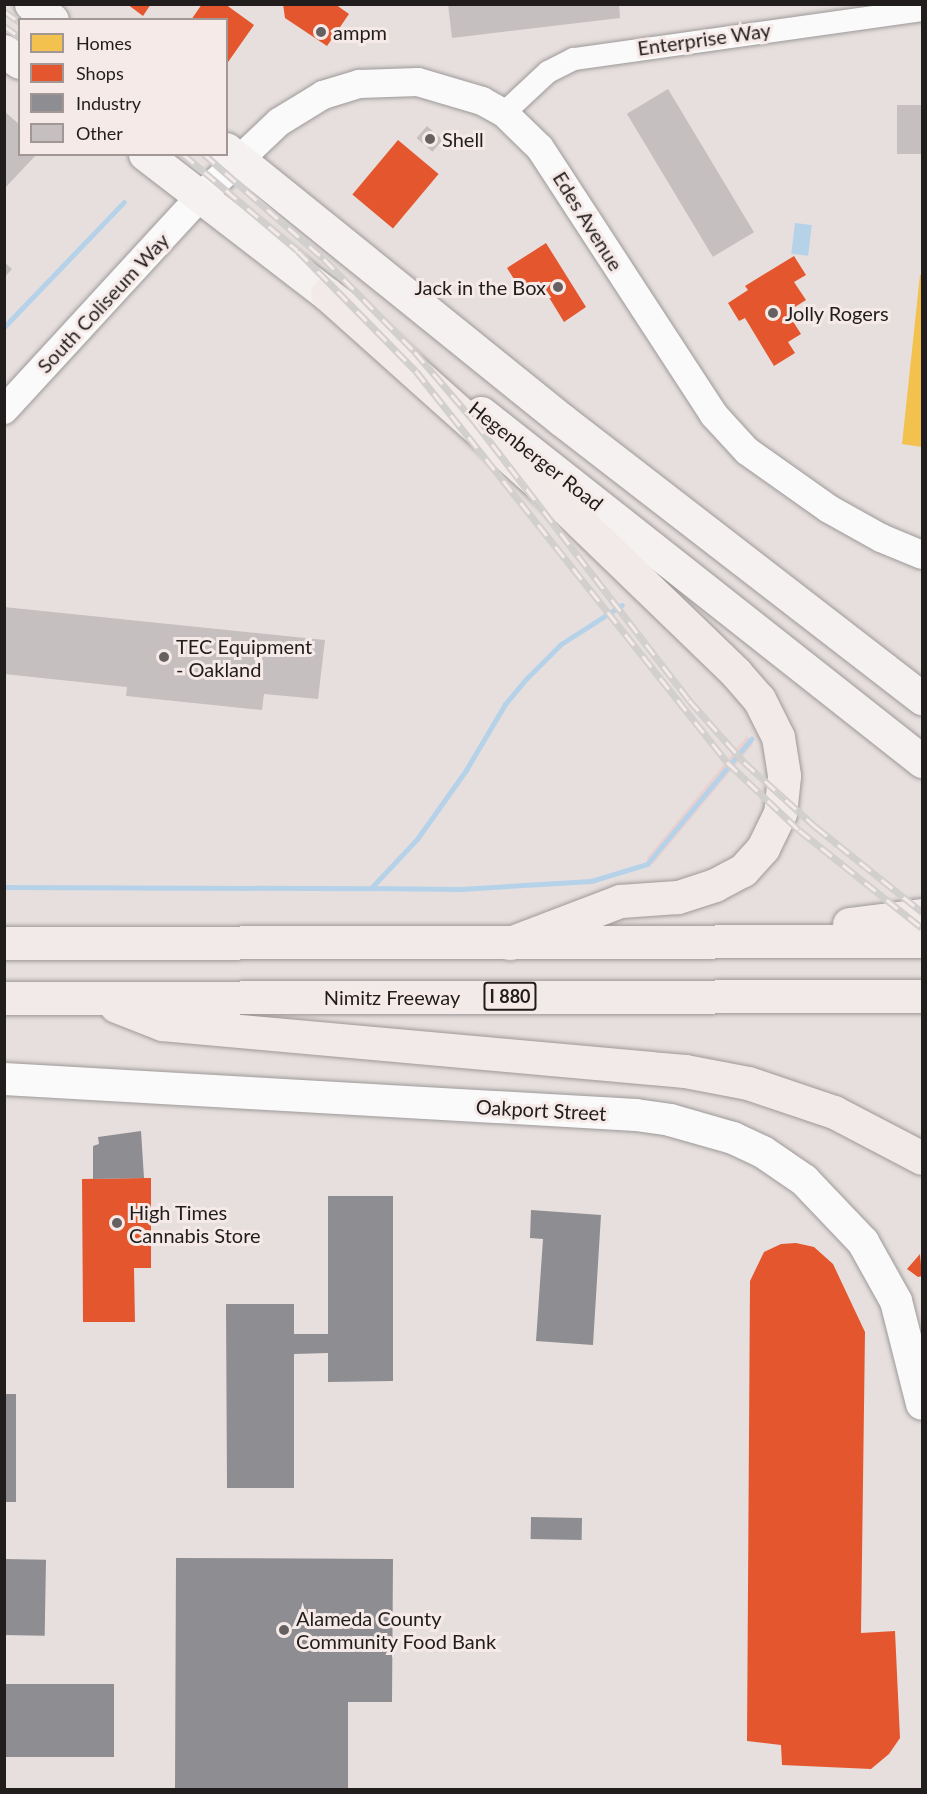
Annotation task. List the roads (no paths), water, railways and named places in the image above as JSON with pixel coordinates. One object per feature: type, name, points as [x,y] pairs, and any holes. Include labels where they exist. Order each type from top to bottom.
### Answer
[{"type":"highway","points":[[327,294],[553,496],[736,673],[759,699],[778,737],[784,776],[780,813],[764,848],[743,870],[715,885],[677,897],[620,901],[510,943]]},
{"type":"highway","points":[[793,942],[861,921],[922,915]]},
{"type":"highway","points":[[4,943],[922,941]]},
{"type":"highway","name":"Nimitz Freeway","points":[[4,998],[922,996]]},
{"type":"highway","points":[[97,999],[162,1024],[685,1071],[748,1083],[834,1112],[922,1158]]},
{"type":"main road","points":[[233,154],[562,420],[922,698]]},
{"type":"main road","name":"Hegenberger Road","points":[[149,156],[922,761]]},
{"type":"main road","name":"Oakport Street","points":[[4,1079],[636,1115],[670,1120],[733,1138],[763,1152],[804,1180],[863,1242],[896,1301],[922,1404]]},
{"type":"street","name":"Enterprise Way","points":[[504,113],[549,72],[574,59],[922,10]]},
{"type":"street","name":"Edes Avenue","points":[[201,196],[233,154],[306,104],[358,84],[400,80],[436,85],[470,95],[504,113],[550,162],[714,415],[731,435],[764,466],[830,509],[881,538],[922,555]]},
{"type":"street","name":"South Coliseum Way","points":[[4,410],[201,196]]},
{"type":"water","points":[[795,223],[812,225],[808,256],[791,254]]},
{"type":"waterway","points":[[4,327],[124,202]]},
{"type":"waterway","points":[[4,887],[371,888],[417,839],[466,770],[505,704],[527,678],[561,644],[622,605]]},
{"type":"waterway","points":[[371,888],[460,889],[591,881],[647,864],[751,739]]},
{"type":"railway","points":[[4,11],[18,21]]},
{"type":"railway","points":[[4,26],[18,36]]},
{"type":"railway","points":[[185,156],[298,251],[416,371],[727,762],[799,830],[922,928]]},
{"type":"railway","points":[[206,156],[324,259],[415,352],[475,422],[689,700],[744,762],[816,827],[922,912]]},
{"type":"place","name":"ampm","points":[[321,32]]},
{"type":"place","name":"Shell","points":[[430,139]]},
{"type":"place","name":"Jack in the Box","points":[[558,287]]},
{"type":"place","name":"Jolly Rogers","points":[[773,313]]},
{"type":"place","name":"TEC Equipment - Oakland","points":[[164,657]]},
{"type":"place","name":"High Times Cannabis Store","points":[[117,1223]]},
{"type":"place","name":"Alameda County Community Food Bank","points":[[284,1630]]}]
